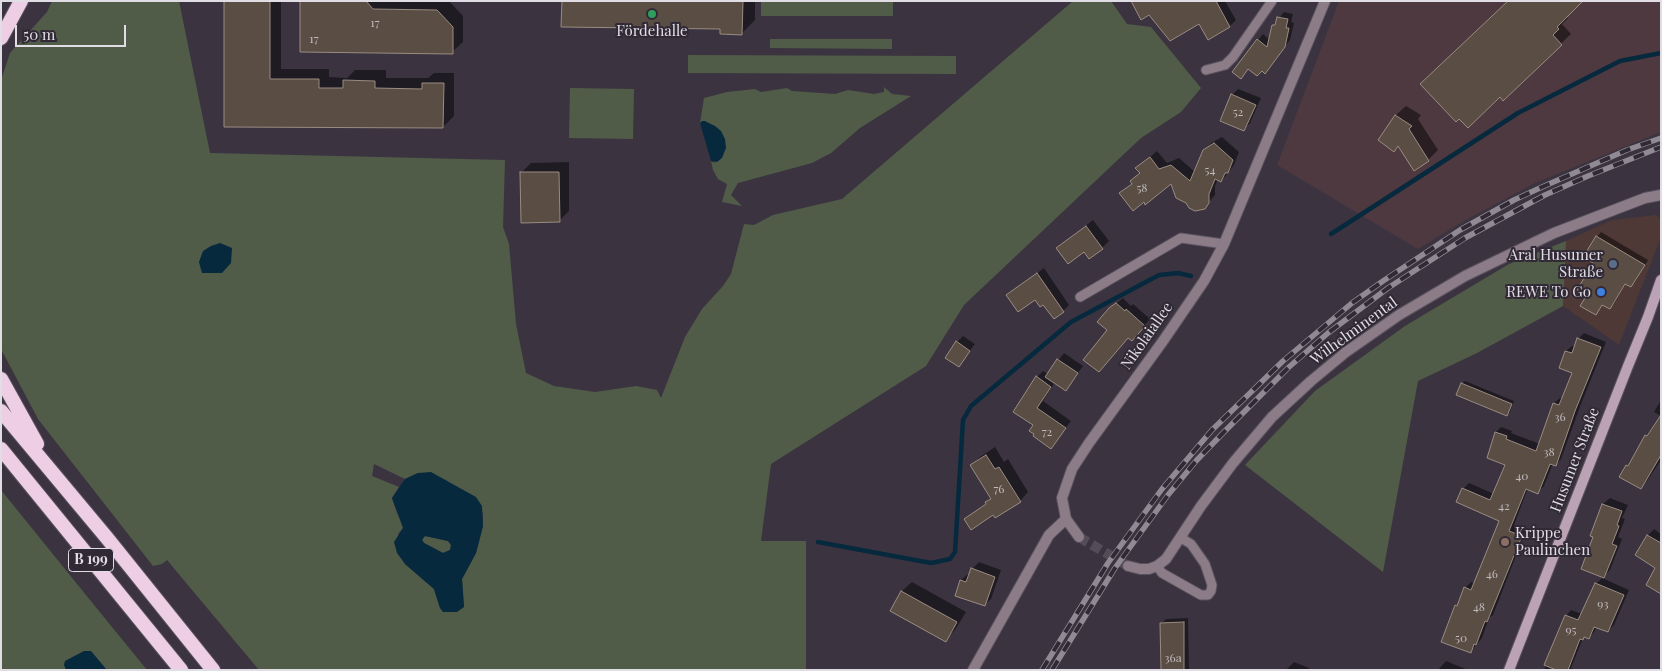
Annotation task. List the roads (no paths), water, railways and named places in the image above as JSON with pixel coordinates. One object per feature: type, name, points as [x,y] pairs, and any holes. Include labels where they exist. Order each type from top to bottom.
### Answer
[{"type":"highway","points":[[1,38],[21,1]]},
{"type":"highway","name":"B 199","points":[[1,379],[53,473],[213,670]]},
{"type":"highway","points":[[1,411],[53,473]]},
{"type":"highway","name":"B 199","points":[[1,449],[181,670]]},
{"type":"main road","name":"Husumer Straße","points":[[1509,670],[1661,280]]},
{"type":"main road","name":"Husumer Straße","points":[[1648,317],[1661,299]]},
{"type":"street","name":"Nikolaiallee","points":[[1066,519],[1062,498],[1072,469],[1088,443],[1163,341],[1204,281],[1224,244],[1325,1]]},
{"type":"street","name":"Wilhelminental","points":[[1157,566],[1166,559],[1201,506],[1233,463],[1272,417],[1310,381],[1346,352],[1399,315],[1465,276],[1578,223],[1645,198],[1661,196]]},
{"type":"street","points":[[973,670],[1049,535],[1066,519],[1079,537]]},
{"type":"street","points":[[1128,566],[1140,569],[1157,566]]},
{"type":"lane","points":[[1206,70],[1225,65],[1233,57],[1272,1]]},
{"type":"lane","points":[[1080,297],[1181,238],[1224,244]]},
{"type":"lane","points":[[1157,566],[1162,573],[1201,595],[1208,595],[1212,591],[1212,585],[1205,564],[1191,544],[1181,538]]},
{"type":"water","points":[[702,121],[715,126],[721,131],[725,139],[726,148],[722,158],[717,162],[711,161],[700,123]]},
{"type":"water","points":[[220,243],[232,248],[231,263],[222,273],[202,273],[199,262],[203,251]]},
{"type":"water","points":[[431,472],[476,497],[482,506],[483,526],[476,553],[462,579],[464,607],[457,612],[443,612],[434,589],[405,564],[397,553],[394,542],[403,528],[392,498],[405,479],[418,473]],"holes":[[[425,536],[448,541],[451,545],[450,550],[443,553],[422,540]]]},
{"type":"water","points":[[84,651],[91,651],[107,670],[66,670],[65,661]]},
{"type":"waterway","points":[[1331,234],[1518,113],[1620,61],[1661,53]]},
{"type":"waterway","points":[[818,542],[931,563],[950,559],[955,552],[963,420],[971,406],[1071,322],[1159,275],[1178,273],[1191,276]]},
{"type":"tunnel","points":[[1079,537],[1128,566]]},
{"type":"railway","points":[[1042,670],[1108,563],[1162,489],[1212,430],[1283,361],[1352,303],[1460,230],[1542,187],[1627,150],[1661,138]]},
{"type":"railway","points":[[1052,670],[1115,568],[1168,495],[1196,461],[1223,433],[1289,367],[1328,333],[1388,288],[1465,238],[1545,195],[1661,147]]},
{"type":"place","name":"Fördehalle","points":[[652,14]]},
{"type":"place","name":"Aral Husumer Straße","points":[[1613,264]]},
{"type":"place","name":"REWE To Go","points":[[1601,292]]},
{"type":"place","name":"Krippe Paulinchen","points":[[1505,542]]}]
